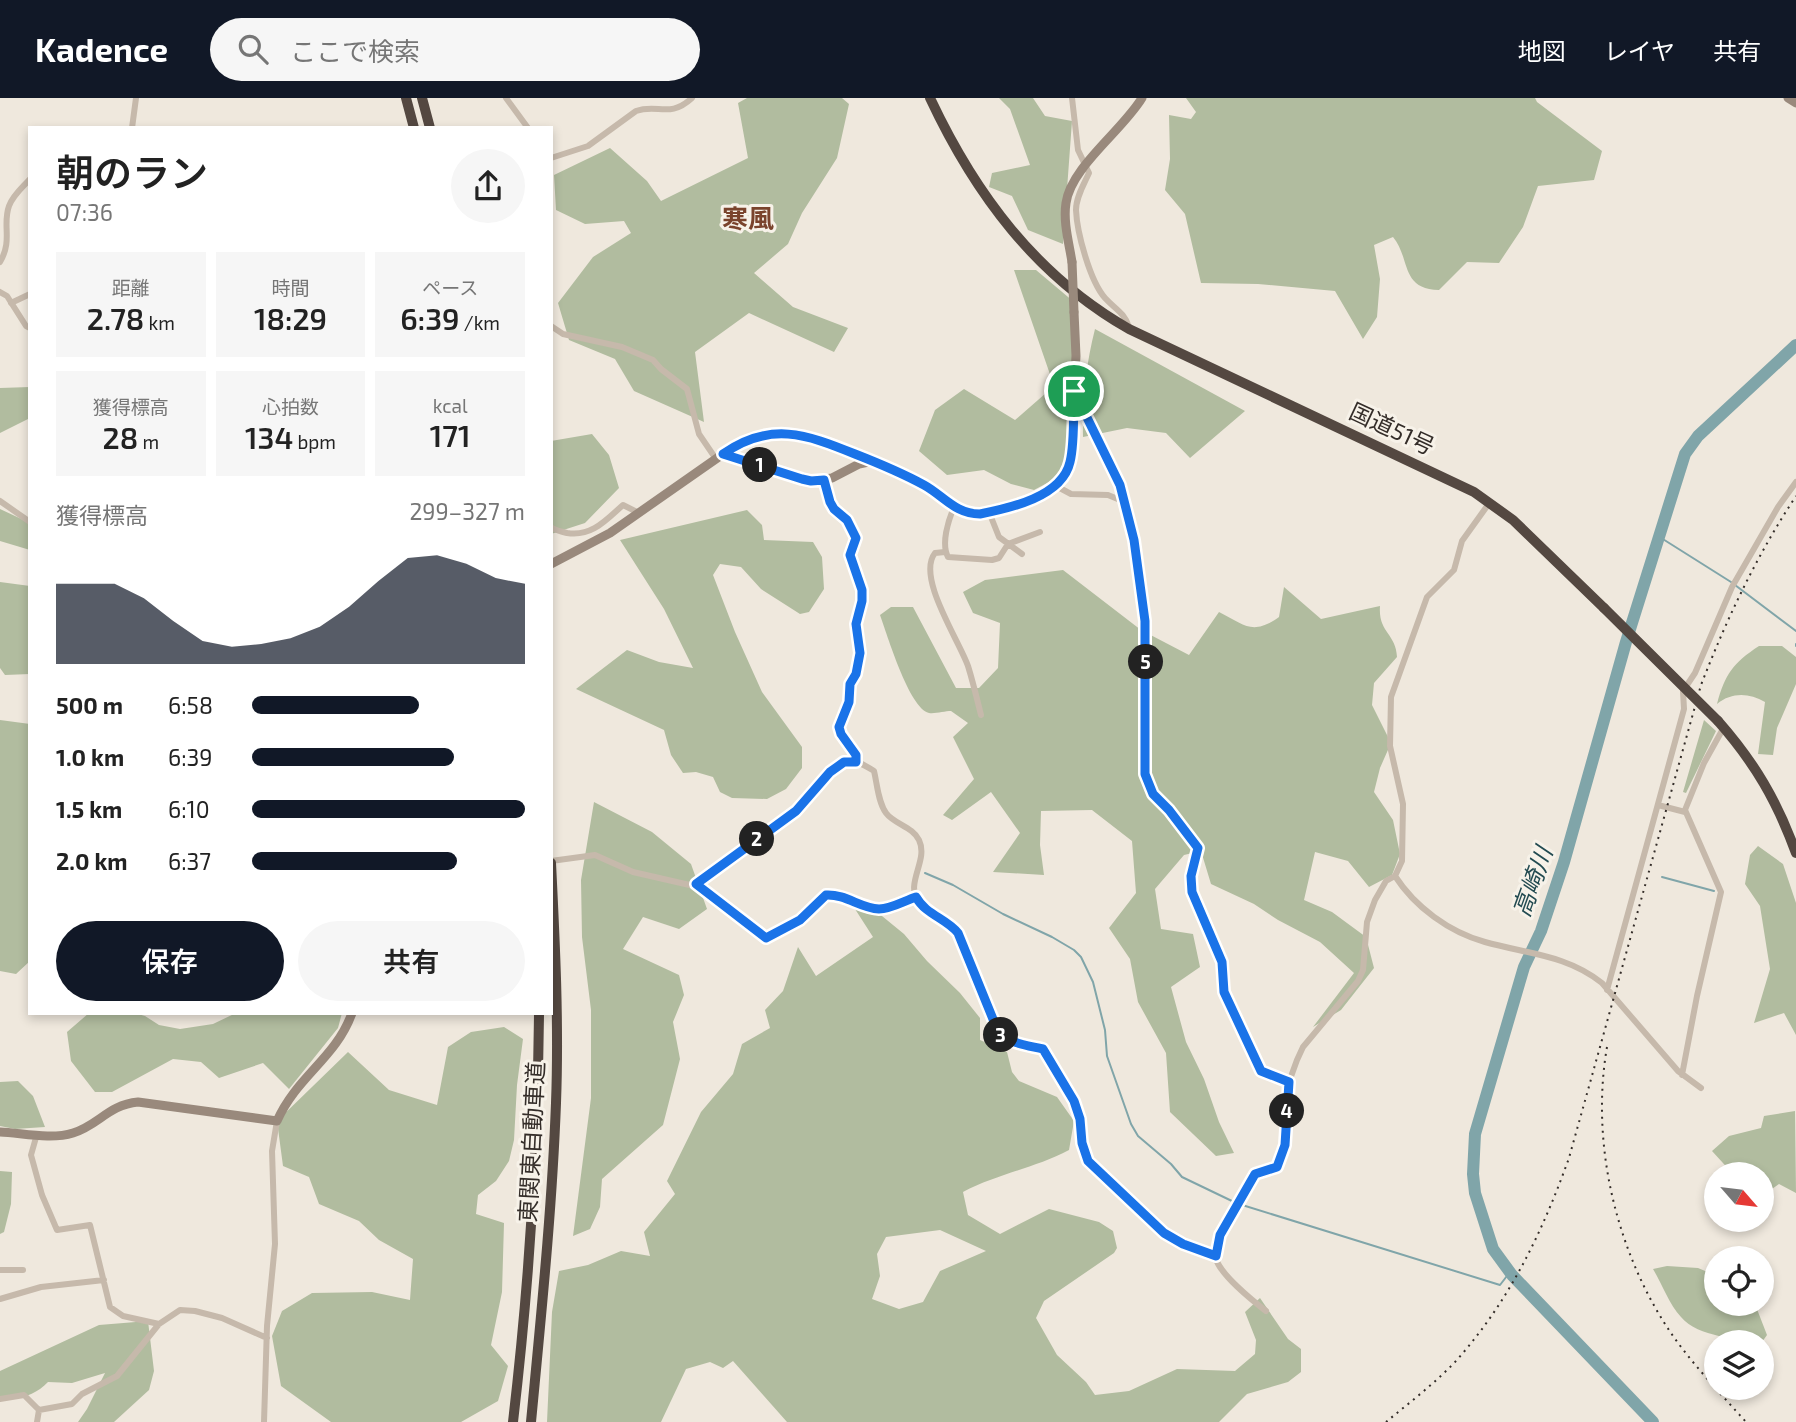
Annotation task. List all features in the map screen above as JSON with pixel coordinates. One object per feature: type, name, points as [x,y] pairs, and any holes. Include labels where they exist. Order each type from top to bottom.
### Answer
[{"type":"highway","points":[[406,98],[413,126]]},
{"type":"highway","points":[[422,98],[429,126]]},
{"type":"highway","name":"国道51号","points":[[930,98],[979,189],[1016,237],[1085,300],[1129,329],[1427,468],[1490,502],[1532,537],[1721,724],[1748,756],[1780,811],[1796,853]]},
{"type":"highway","name":"東関東自動車道","points":[[531,1422],[551,1200],[556,1101],[557,1017],[553,914]]},
{"type":"highway","name":"東関東自動車道","points":[[513,1422],[534,1206],[540,1015]]},
{"type":"street","points":[[132,126],[136,98]]},
{"type":"street","points":[[506,98],[527,126]]},
{"type":"street","points":[[553,157],[588,146],[636,111],[644,108],[656,111],[673,109],[692,98]]},
{"type":"street","points":[[1072,98],[1078,150],[1089,173],[1077,200],[1076,211],[1087,262],[1092,278],[1105,298],[1125,315],[1129,329]]},
{"type":"street","points":[[553,563],[610,533],[735,446],[763,435],[792,433],[814,438],[925,485],[954,507],[970,514],[989,512],[1046,494],[1064,476],[1070,462],[1074,391],[1074,312],[1072,262],[1065,219],[1066,203],[1077,175],[1132,115],[1142,98]]},
{"type":"street","points":[[1788,98],[1796,103]]},
{"type":"street","points":[[0,262],[7,246],[9,207],[16,193],[28,182]]},
{"type":"street","points":[[0,292],[28,327]]},
{"type":"street","points":[[11,303],[28,294]]},
{"type":"street","points":[[553,327],[563,334],[622,347],[653,360],[687,388],[699,434],[719,457],[811,481],[824,480],[859,464],[873,461]]},
{"type":"street","points":[[1074,391],[1120,485],[1134,540],[1145,621],[1145,774],[1153,794],[1198,848],[1191,876],[1192,892],[1222,962],[1224,992],[1261,1071],[1289,1082]]},
{"type":"street","points":[[824,480],[830,502],[847,520],[856,538],[850,555],[862,590],[856,624],[860,653],[856,674],[850,684],[849,702],[839,727],[856,755],[856,762]]},
{"type":"street","points":[[1607,990],[1684,709],[1683,691],[1695,673],[1732,587],[1778,507],[1796,482]]},
{"type":"street","points":[[1056,486],[1070,494],[1108,495],[1125,502]]},
{"type":"street","points":[[0,500],[28,521]]},
{"type":"street","points":[[1266,1311],[1223,1271],[1216,1256],[1220,1235],[1255,1174],[1277,1167],[1285,1145],[1289,1082],[1303,1047],[1358,981],[1363,970],[1367,922],[1386,881],[1395,876],[1402,861],[1404,816],[1390,746],[1391,697],[1427,597],[1454,570],[1462,541],[1490,502]]},
{"type":"street","points":[[553,529],[580,535],[602,524],[623,505],[639,513]]},
{"type":"street","points":[[954,507],[949,520],[945,552],[948,557],[992,560],[999,558],[1008,544],[1040,532]]},
{"type":"street","points":[[989,512],[999,537],[1022,554]]},
{"type":"street","points":[[945,552],[935,553],[932,557],[930,568],[935,596],[938,608],[954,634],[967,666],[981,715]]},
{"type":"street","points":[[1682,1075],[1721,895],[1685,812],[1721,724]]},
{"type":"street","points":[[553,862],[602,856],[633,872],[694,886],[796,811],[830,772],[844,762],[856,762],[874,771],[884,811],[912,832],[920,843],[922,855],[914,883],[916,897],[926,911],[951,924],[958,933],[1002,1037],[1043,1049],[1074,1101],[1088,1161],[1164,1233],[1183,1244],[1216,1256]]},
{"type":"street","points":[[1658,805],[1685,812]]},
{"type":"street","points":[[1395,876],[1416,903],[1443,922],[1476,939],[1580,967],[1602,983],[1682,1075],[1701,1088]]},
{"type":"street","points":[[696,884],[766,938],[800,920],[826,895],[839,894],[871,908],[882,909],[916,897]]},
{"type":"street","points":[[264,1422],[267,1338],[275,1244],[272,1152],[277,1121],[285,1104],[303,1079],[340,1040],[351,1015]]},
{"type":"street","points":[[0,1132],[70,1134],[123,1103],[138,1102],[277,1121]]},
{"type":"street","points":[[37,1134],[31,1155],[57,1230],[90,1225],[110,1307],[115,1312],[159,1324]]},
{"type":"street","points":[[0,1270],[23,1270]]},
{"type":"street","points":[[0,1299],[41,1287],[104,1280]]},
{"type":"street","points":[[39,1410],[72,1404],[82,1394],[117,1376],[159,1324],[180,1310],[187,1309],[222,1318],[267,1338]]},
{"type":"street","points":[[0,1399],[24,1395],[39,1410]]},
{"type":"street","points":[[37,1422],[39,1410]]},
{"type":"green space","points":[[747,98],[842,98],[849,104],[837,158],[802,213],[788,244],[754,273],[793,307],[848,328],[834,352],[749,313],[695,352],[704,422],[634,391],[615,359],[569,340],[558,303],[593,257],[631,233],[624,221],[585,224],[556,210],[554,175],[610,148],[647,181],[661,201],[748,158],[738,103]]},
{"type":"green space","points":[[999,98],[1033,98],[1045,116],[1072,121],[1063,244],[1028,230],[1012,196],[989,187],[992,173],[1030,165],[1010,109]]},
{"type":"green space","points":[[1186,98],[1535,98],[1602,151],[1594,180],[1538,186],[1523,227],[1499,263],[1467,262],[1439,290],[1427,288],[1412,279],[1393,237],[1374,245],[1380,279],[1377,317],[1363,339],[1335,291],[1258,284],[1201,283],[1185,214],[1165,190],[1170,159],[1169,115],[1191,119],[1196,112]]},
{"type":"green space","points":[[1014,270],[1036,270],[1074,302],[1068,472],[1034,490],[1011,484],[984,470],[947,475],[919,451],[935,410],[964,389],[1015,420],[1054,386]]},
{"type":"green space","points":[[1095,329],[1245,411],[1190,458],[1166,433],[1127,428],[1083,437],[1085,383]]},
{"type":"green space","points":[[28,387],[28,419],[0,433],[0,388]]},
{"type":"green space","points":[[592,434],[609,455],[619,488],[585,523],[553,533],[553,441]]},
{"type":"green space","points":[[0,509],[28,522],[28,549],[0,541]]},
{"type":"green space","points":[[747,510],[762,525],[764,540],[813,542],[822,557],[824,589],[809,612],[800,614],[761,589],[741,567],[720,564],[713,575],[762,692],[802,747],[802,768],[786,789],[767,799],[732,798],[720,792],[713,777],[696,772],[683,773],[671,755],[664,730],[576,689],[627,650],[659,662],[693,668],[664,609],[620,540]]},
{"type":"green space","points":[[1063,570],[1141,630],[1189,655],[1219,612],[1242,624],[1255,627],[1279,617],[1284,587],[1321,619],[1380,606],[1384,628],[1396,649],[1397,657],[1374,683],[1372,705],[1391,743],[1380,768],[1374,792],[1393,820],[1400,854],[1392,875],[1369,887],[1348,861],[1315,852],[1304,900],[1332,912],[1366,937],[1374,968],[1341,1010],[1313,1027],[1354,973],[1320,942],[1254,904],[1211,884],[1201,851],[1184,855],[1155,889],[1161,929],[1193,934],[1200,967],[1171,987],[1186,1042],[1234,1153],[1216,1156],[1170,1112],[1166,1053],[1138,1002],[1130,959],[1109,928],[1136,893],[1132,841],[1092,810],[1041,811],[1040,845],[1044,875],[993,872],[1020,833],[991,792],[952,820],[943,815],[974,779],[953,737],[968,723],[951,711],[929,713],[921,708],[907,685],[880,615],[891,607],[913,607],[956,688],[979,688],[998,668],[1000,623],[973,613],[963,592],[985,580]]},
{"type":"green space","points":[[0,582],[28,586],[28,674],[5,675],[0,668]]},
{"type":"green space","points":[[1759,646],[1782,646],[1796,657],[1796,684],[1777,728],[1773,755],[1758,754],[1765,702],[1741,695],[1729,697],[1717,704],[1731,670]]},
{"type":"green space","points":[[0,720],[28,724],[28,963],[16,974],[0,971]]},
{"type":"green space","points":[[1704,720],[1716,731],[1686,793],[1683,792]]},
{"type":"green space","points":[[594,802],[652,832],[691,864],[707,909],[679,929],[643,917],[623,949],[679,975],[684,995],[673,1022],[680,1059],[663,1125],[602,1179],[600,1207],[590,1229],[573,1236],[591,1098],[591,1010],[582,937],[581,880]]},
{"type":"green space","points":[[1758,846],[1783,864],[1796,903],[1796,1035],[1784,1013],[1754,1023],[1770,969],[1760,906],[1745,884],[1750,855]]},
{"type":"green space","points":[[871,907],[904,934],[980,1018],[980,1040],[1007,1052],[1012,1072],[1019,1081],[1057,1097],[1074,1121],[1069,1150],[963,1192],[968,1215],[1000,1234],[1049,1209],[1099,1222],[1113,1231],[1117,1248],[1114,1253],[1044,1301],[1036,1318],[1057,1355],[1086,1382],[1095,1395],[1129,1391],[1177,1369],[1235,1371],[1255,1354],[1256,1340],[1245,1312],[1260,1298],[1288,1339],[1301,1349],[1301,1372],[1288,1382],[1247,1394],[1219,1422],[787,1422],[733,1361],[723,1368],[710,1362],[686,1369],[661,1422],[547,1422],[552,1312],[559,1271],[588,1265],[621,1251],[650,1256],[644,1232],[675,1194],[667,1181],[701,1112],[733,1074],[742,1044],[770,1028],[765,1010],[783,991],[798,947],[816,976],[873,937],[855,909]],"holes":[[[940,1230],[986,1251],[940,1271],[923,1302],[899,1309],[872,1299],[880,1276],[877,1254],[886,1237]]]},
{"type":"green space","points":[[87,1015],[141,1015],[159,1025],[180,1029],[213,1024],[232,1015],[341,1015],[338,1028],[289,1089],[263,1063],[219,1078],[201,1062],[173,1059],[112,1092],[95,1092],[71,1061],[67,1032]]},
{"type":"green space","points":[[504,1027],[523,1039],[514,1140],[509,1161],[496,1181],[478,1195],[476,1214],[504,1223],[502,1292],[491,1345],[508,1366],[498,1401],[461,1422],[331,1422],[281,1386],[272,1336],[282,1311],[312,1293],[372,1292],[410,1300],[413,1259],[379,1240],[359,1221],[319,1204],[309,1177],[283,1166],[277,1121],[348,1052],[389,1090],[437,1105],[448,1047],[471,1032]]},
{"type":"green space","points":[[18,1081],[33,1096],[45,1127],[15,1129],[0,1126],[0,1082]]},
{"type":"green space","points":[[1795,1111],[1796,1193],[1779,1184],[1774,1188],[1774,1162],[1722,1162],[1712,1151],[1729,1136],[1761,1128],[1764,1116]]},
{"type":"green space","points":[[0,1171],[12,1172],[11,1204],[4,1232],[0,1234]]},
{"type":"green space","points":[[1667,1266],[1704,1271],[1704,1316],[1760,1316],[1765,1330],[1704,1331],[1698,1329],[1681,1317],[1653,1269]]},
{"type":"green space","points":[[148,1321],[154,1371],[149,1390],[114,1422],[78,1422],[105,1373],[72,1383],[48,1382],[32,1394],[20,1397],[0,1396],[0,1371],[99,1325]]},
{"type":"waterway","name":"高崎川","points":[[1653,1422],[1512,1275],[1493,1249],[1475,1193],[1475,1134],[1524,967],[1541,931],[1564,862],[1626,642],[1685,454],[1698,436],[1796,345]]},
{"type":"waterway","points":[[1658,536],[1731,582]]},
{"type":"waterway","points":[[1735,585],[1796,631]]},
{"type":"waterway","points":[[925,873],[1052,937],[1081,957],[1093,982],[1105,1030],[1107,1056],[1131,1124],[1138,1136],[1182,1177],[1234,1202]]},
{"type":"waterway","points":[[1662,877],[1714,891]]},
{"type":"waterway","points":[[1239,1204],[1500,1285],[1510,1272]]},
{"type":"railway","points":[[1386,1422],[1439,1378],[1474,1339],[1508,1291],[1547,1213],[1569,1158],[1701,685],[1744,588],[1768,541],[1796,496]]},
{"type":"railway","points":[[1607,1047],[1602,1122],[1613,1198],[1623,1235],[1653,1304],[1673,1336],[1746,1422]]},
{"type":"district","name":"寒風","points":[[748,219]]},
{"type":"route","points":[[1074,391],[1120,485],[1134,540],[1145,621],[1145,774],[1153,794],[1198,848],[1191,876],[1192,892],[1222,962],[1224,992],[1261,1071],[1289,1082],[1285,1145],[1277,1167],[1255,1174],[1220,1235],[1216,1256],[1183,1244],[1164,1233],[1088,1161],[1074,1101],[1043,1049],[1002,1037],[958,933],[951,924],[926,911],[916,897],[882,909],[871,908],[839,894],[826,895],[800,920],[766,938],[696,884],[796,811],[830,772],[844,762],[856,762],[856,755],[839,727],[849,702],[850,684],[856,674],[860,653],[856,624],[862,590],[850,555],[856,533],[847,520],[834,509],[824,480],[802,479],[723,454],[763,435],[803,435],[827,442],[925,485],[959,510],[980,514],[1046,494],[1064,476],[1070,462],[1074,391]]}]
